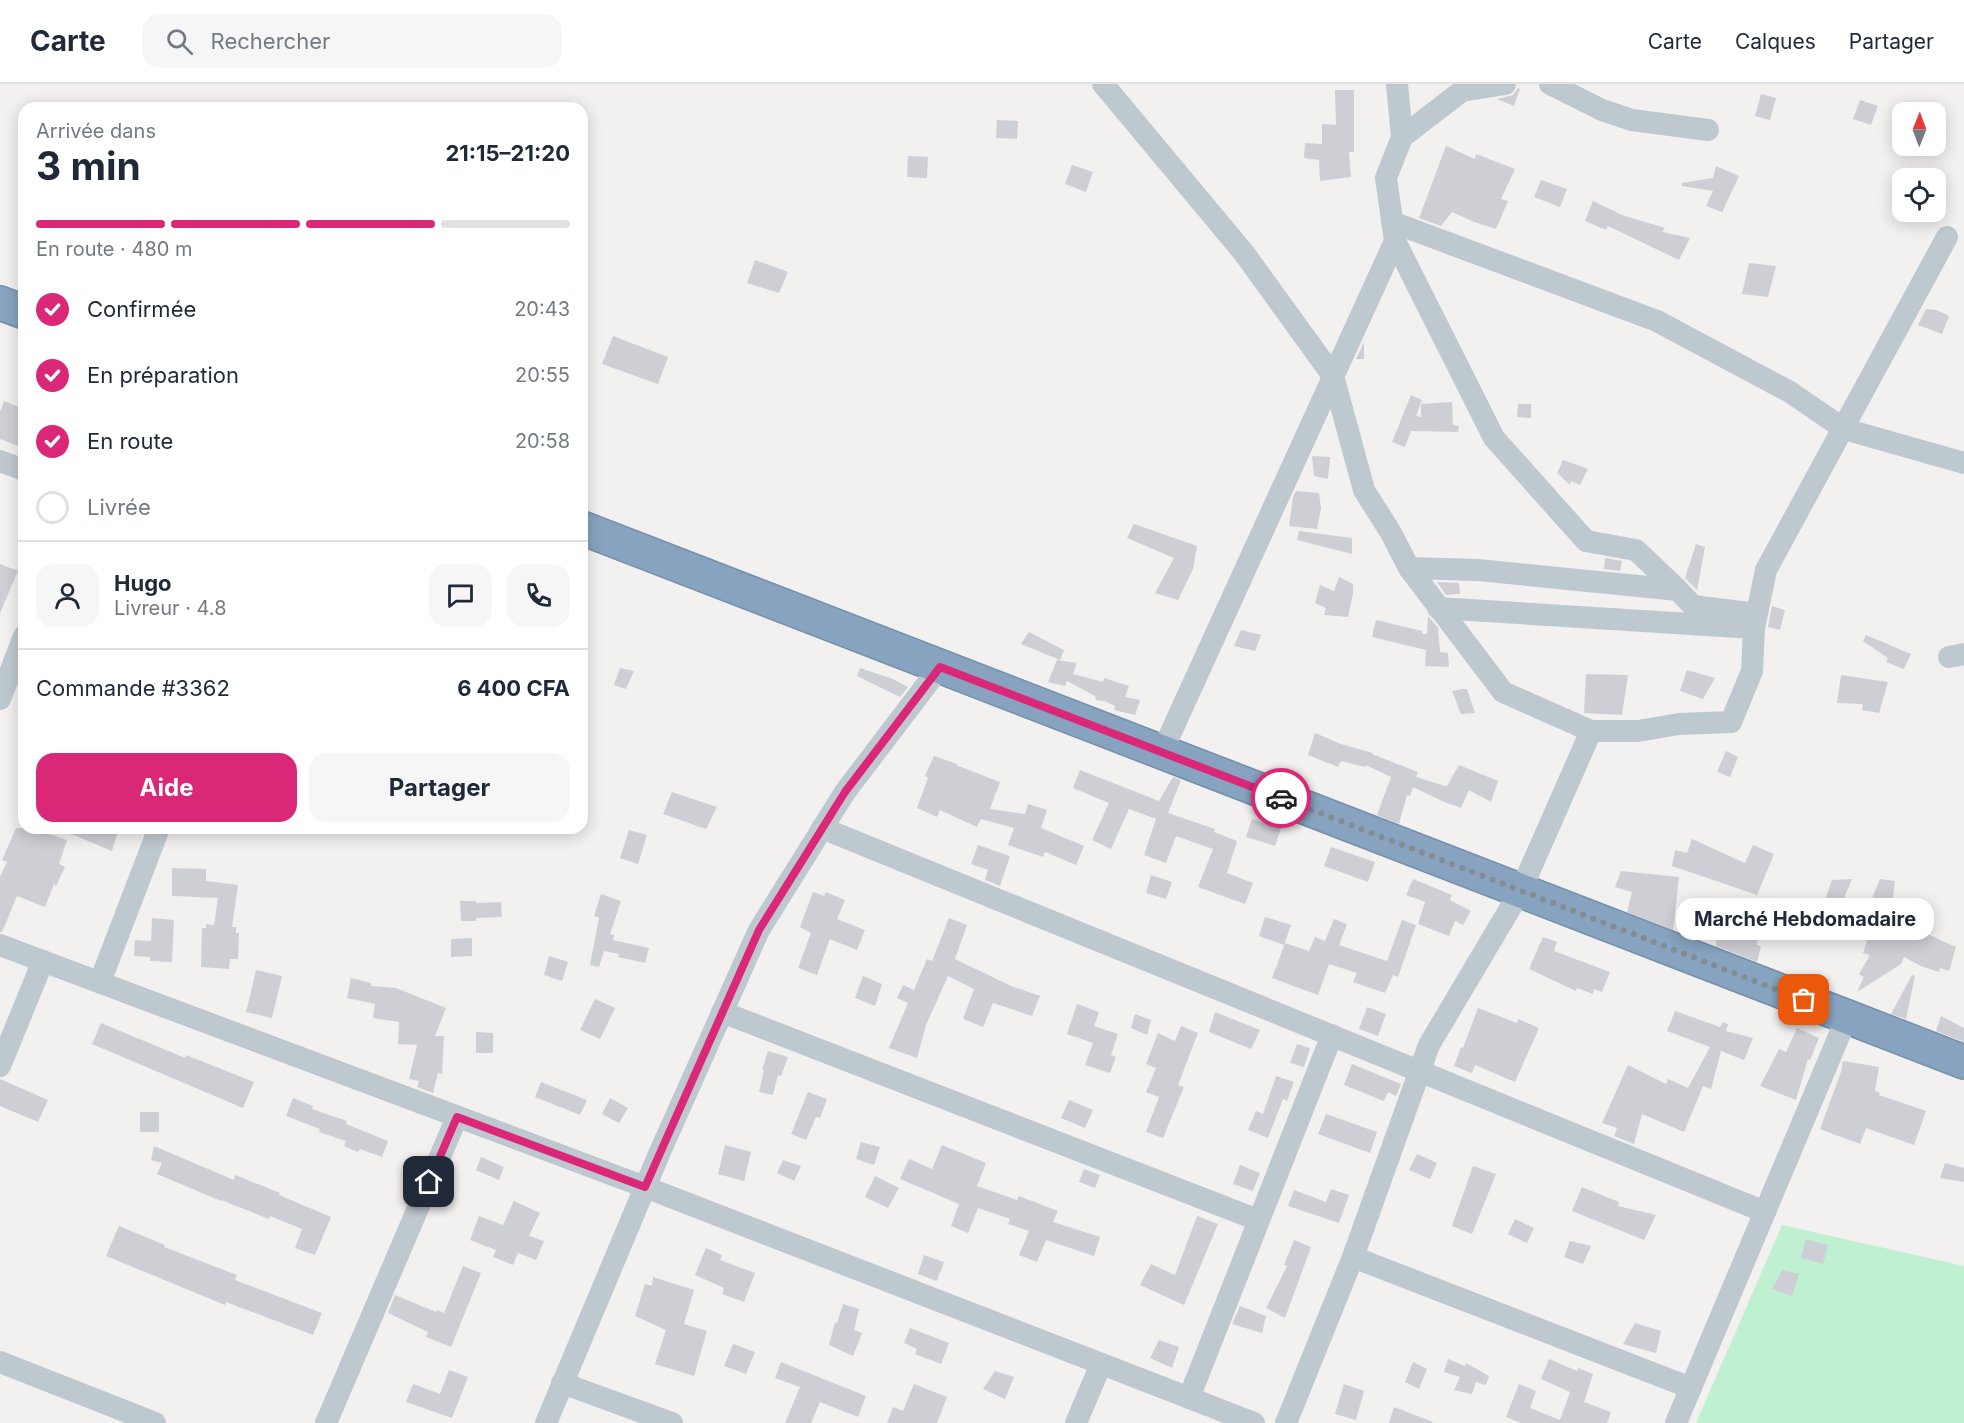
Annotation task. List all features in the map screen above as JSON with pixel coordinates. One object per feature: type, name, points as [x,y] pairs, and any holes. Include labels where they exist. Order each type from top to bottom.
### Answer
[{"type":"highway","points":[[0,303],[18,310]]},
{"type":"highway","points":[[588,530],[1964,1062]]},
{"type":"street","points":[[1103,84],[1244,253],[1332,376],[1364,490],[1391,533],[1409,568],[1438,608],[1503,692],[1591,731],[1638,731],[1679,724],[1731,722],[1752,671],[1755,621],[1766,570],[1947,237]]},
{"type":"street","points":[[1397,84],[1402,137],[1386,178],[1394,232],[1494,438],[1586,541],[1636,550],[1693,606],[1755,621]]},
{"type":"street","points":[[1402,137],[1462,91],[1505,84]]},
{"type":"street","points":[[1550,84],[1602,110],[1632,120],[1708,130]]},
{"type":"street","points":[[1162,752],[1332,376],[1394,232]]},
{"type":"street","points":[[1394,232],[1657,321],[1790,392],[1844,429],[1964,463]]},
{"type":"street","points":[[0,461],[18,468]]},
{"type":"street","points":[[1409,568],[1478,570],[1678,590]]},
{"type":"street","points":[[1438,608],[1755,621]]},
{"type":"street","points":[[0,699],[18,652]]},
{"type":"street","points":[[546,1423],[645,1187],[759,930],[845,792],[940,667]]},
{"type":"street","points":[[1286,1423],[1353,1257],[1429,1045],[1521,890],[1591,731]]},
{"type":"street","points":[[822,828],[1765,1212]]},
{"type":"street","points":[[100,982],[157,834]]},
{"type":"street","points":[[0,945],[645,1187],[1254,1423]]},
{"type":"street","points":[[0,1066],[43,961]]},
{"type":"street","points":[[723,1012],[1258,1220]]},
{"type":"street","points":[[1676,1423],[1847,1017]]},
{"type":"street","points":[[1189,1398],[1332,1035]]},
{"type":"street","points":[[326,1423],[457,1117]]},
{"type":"street","points":[[1353,1257],[1691,1389]]},
{"type":"street","points":[[0,1362],[155,1423]]},
{"type":"street","points":[[1076,1423],[1101,1364]]},
{"type":"street","points":[[562,1383],[672,1423]]},
{"type":"green space","points":[[1782,1225],[1964,1266],[1964,1423],[1696,1423]]},
{"type":"building","points":[[1518,88],[1520,89],[1514,106],[1497,99],[1513,95]]},
{"type":"building","points":[[1335,90],[1354,90],[1354,152],[1349,152],[1351,177],[1320,181],[1319,160],[1304,158],[1305,143],[1322,144],[1322,124],[1336,125]]},
{"type":"building","points":[[1761,94],[1776,98],[1770,120],[1755,116]]},
{"type":"building","points":[[1860,100],[1878,106],[1871,125],[1853,119]]},
{"type":"building","points":[[997,120],[1018,121],[1017,139],[996,138]]},
{"type":"building","points":[[1446,146],[1475,159],[1476,154],[1515,169],[1501,199],[1508,201],[1496,229],[1452,212],[1441,226],[1419,218]]},
{"type":"building","points":[[908,156],[928,157],[927,178],[907,177]]},
{"type":"building","points":[[1072,165],[1093,172],[1086,192],[1065,184]]},
{"type":"building","points":[[1716,166],[1739,176],[1722,212],[1706,206],[1713,191],[1682,186],[1682,183],[1713,178]]},
{"type":"building","points":[[1541,180],[1567,189],[1560,207],[1534,197]]},
{"type":"building","points":[[1593,201],[1622,215],[1665,228],[1662,232],[1690,238],[1679,260],[1608,226],[1606,230],[1585,221]]},
{"type":"building","points":[[755,260],[788,272],[779,293],[747,283]]},
{"type":"building","points":[[1749,263],[1776,266],[1768,297],[1742,294]]},
{"type":"building","points":[[1926,309],[1937,310],[1949,316],[1942,334],[1918,325]]},
{"type":"building","points":[[613,336],[668,357],[658,384],[602,364]]},
{"type":"building","points":[[1364,342],[1364,359],[1356,359]]},
{"type":"building","points":[[1411,395],[1422,400],[1416,416],[1421,417],[1421,404],[1452,402],[1453,425],[1459,426],[1458,432],[1411,431],[1405,447],[1392,442]]},
{"type":"building","points":[[4,401],[18,407],[18,446],[0,439],[0,412]]},
{"type":"building","points":[[1518,404],[1531,404],[1531,418],[1517,417]]},
{"type":"building","points":[[1312,456],[1330,457],[1328,479],[1314,476]]},
{"type":"building","points":[[1563,460],[1588,469],[1580,485],[1571,481],[1570,485],[1557,473]]},
{"type":"building","points":[[1296,491],[1319,493],[1321,508],[1317,529],[1289,526]]},
{"type":"building","points":[[1134,524],[1197,546],[1193,569],[1178,600],[1155,593],[1174,558],[1127,538]]},
{"type":"building","points":[[1299,531],[1352,538],[1352,554],[1297,540]]},
{"type":"building","points":[[1696,544],[1705,547],[1697,590],[1685,578]]},
{"type":"building","points":[[1605,558],[1622,561],[1620,571],[1604,569]]},
{"type":"building","points":[[0,564],[18,571],[0,613]]},
{"type":"building","points":[[1339,577],[1353,584],[1348,617],[1324,615],[1326,608],[1315,603],[1320,585],[1334,591]]},
{"type":"building","points":[[1437,582],[1459,583],[1460,594],[1446,595]]},
{"type":"building","points":[[1772,606],[1785,610],[1780,630],[1768,627]]},
{"type":"building","points":[[1428,616],[1438,628],[1440,652],[1448,653],[1449,667],[1425,666],[1426,650],[1372,637],[1376,620],[1427,634]]},
{"type":"building","points":[[1241,630],[1261,635],[1255,651],[1234,646]]},
{"type":"building","points":[[1029,632],[1064,650],[1060,660],[1021,644]]},
{"type":"building","points":[[1866,635],[1911,654],[1904,669],[1886,662],[1888,658],[1863,641]]},
{"type":"building","points":[[1057,660],[1077,663],[1073,674],[1103,682],[1104,678],[1129,686],[1125,697],[1140,700],[1135,715],[1114,710],[1115,706],[1096,700],[1095,696],[1067,681],[1065,686],[1048,682]]},
{"type":"building","points":[[620,668],[634,671],[626,689],[614,685]]},
{"type":"building","points":[[860,668],[893,679],[908,687],[900,697],[857,676]]},
{"type":"building","points":[[1687,670],[1715,678],[1703,699],[1680,691]]},
{"type":"building","points":[[1586,674],[1628,675],[1622,715],[1584,713]]},
{"type":"building","points":[[1841,675],[1888,682],[1879,713],[1862,710],[1863,704],[1837,703]]},
{"type":"building","points":[[1467,689],[1475,713],[1461,714],[1452,691]]},
{"type":"building","points":[[1315,733],[1341,744],[1373,753],[1418,772],[1416,777],[1445,786],[1459,765],[1498,781],[1491,802],[1469,790],[1461,808],[1413,787],[1410,796],[1407,795],[1399,824],[1377,815],[1391,777],[1366,765],[1365,767],[1341,761],[1338,767],[1308,755]]},
{"type":"building","points":[[1726,751],[1738,757],[1730,777],[1717,772]]},
{"type":"building","points":[[934,756],[1000,782],[990,809],[1025,814],[1028,804],[1047,810],[1041,828],[1084,846],[1076,865],[1045,852],[1043,857],[1008,845],[1014,828],[981,819],[977,827],[940,810],[937,817],[917,808],[928,778],[925,776]]},
{"type":"building","points":[[1080,770],[1159,801],[1173,777],[1181,780],[1168,813],[1215,829],[1214,832],[1237,841],[1227,873],[1253,883],[1245,904],[1198,887],[1213,849],[1176,836],[1166,863],[1144,855],[1156,819],[1129,809],[1111,849],[1092,840],[1109,803],[1073,788]]},
{"type":"building","points":[[672,792],[717,807],[706,829],[663,814]]},
{"type":"building","points":[[1252,819],[1281,828],[1275,846],[1246,837]]},
{"type":"building","points":[[16,828],[18,828],[18,834],[49,834],[67,840],[59,864],[65,867],[56,886],[54,884],[45,907],[17,896],[2,932],[0,932],[0,877],[7,862],[2,860]]},
{"type":"building","points":[[629,830],[647,835],[638,864],[620,858]]},
{"type":"building","points":[[71,834],[117,834],[112,851]]},
{"type":"building","points":[[1692,839],[1745,863],[1753,845],[1774,854],[1757,895],[1672,866],[1675,850],[1687,853]]},
{"type":"building","points":[[978,845],[1010,856],[1000,886],[985,880],[988,870],[971,864]]},
{"type":"building","points":[[1331,847],[1375,862],[1368,882],[1324,866]]},
{"type":"building","points":[[172,868],[206,869],[206,881],[238,885],[232,927],[236,927],[236,933],[239,933],[238,959],[230,959],[229,969],[201,967],[202,928],[206,928],[206,924],[214,925],[218,898],[172,896]]},
{"type":"building","points":[[1621,871],[1679,877],[1673,930],[1627,912],[1632,892],[1615,887]]},
{"type":"building","points":[[1151,875],[1172,882],[1166,899],[1146,893]]},
{"type":"building","points":[[1413,879],[1452,895],[1450,900],[1471,911],[1463,925],[1455,921],[1449,936],[1418,924],[1425,902],[1406,895]]},
{"type":"building","points":[[1852,879],[1832,927],[1818,926],[1798,918],[1805,900],[1823,906],[1832,880]]},
{"type":"building","points":[[1880,879],[1895,881],[1892,905],[1897,905],[1896,920],[1956,947],[1949,971],[1940,968],[1939,972],[1904,957],[1901,964],[1857,992],[1864,977],[1859,974],[1870,955],[1863,953],[1867,941],[1856,937]]},
{"type":"building","points":[[813,892],[824,896],[826,892],[845,900],[837,919],[865,930],[857,950],[830,939],[817,975],[798,968],[811,933],[800,927]]},
{"type":"building","points":[[601,894],[621,901],[610,934],[614,935],[613,940],[649,948],[645,963],[618,957],[619,954],[604,951],[599,967],[590,965],[599,918],[594,916]]},
{"type":"building","points":[[460,901],[501,902],[502,917],[461,921]]},
{"type":"building","points":[[1708,913],[1760,928],[1757,945],[1761,946],[1757,962],[1716,946],[1716,940],[1705,936]]},
{"type":"building","points":[[1265,917],[1291,925],[1284,945],[1259,936]]},
{"type":"building","points":[[152,918],[174,920],[172,962],[150,961],[150,957],[134,956],[135,940],[151,941]]},
{"type":"building","points":[[949,918],[967,925],[955,959],[1011,986],[1040,996],[1032,1016],[993,1003],[983,1027],[963,1019],[974,989],[948,976],[926,1025],[917,1058],[889,1048],[908,1003],[897,998],[903,985],[914,990],[927,959],[932,961]]},
{"type":"building","points":[[1334,919],[1347,924],[1339,945],[1387,961],[1402,920],[1416,925],[1398,977],[1393,975],[1385,993],[1353,982],[1357,973],[1329,964],[1318,995],[1272,978],[1285,943],[1309,951],[1315,937],[1325,941]]},
{"type":"building","points":[[1543,937],[1557,942],[1554,951],[1610,972],[1602,992],[1594,989],[1593,994],[1577,988],[1576,991],[1529,969]]},
{"type":"building","points":[[472,938],[472,956],[451,957],[451,939]]},
{"type":"building","points":[[549,956],[568,962],[562,981],[544,975]]},
{"type":"building","points":[[256,970],[282,976],[272,1018],[246,1012]]},
{"type":"building","points":[[1912,975],[1915,976],[1906,1019],[1891,1014]]},
{"type":"building","points":[[863,976],[882,984],[875,1006],[855,998]]},
{"type":"building","points":[[351,978],[371,983],[371,986],[396,988],[446,1008],[435,1036],[444,1036],[442,1074],[438,1073],[433,1093],[417,1087],[419,1081],[409,1079],[417,1045],[398,1044],[399,1022],[373,1018],[375,1004],[347,998]]},
{"type":"building","points":[[595,999],[615,1008],[600,1039],[580,1030]]},
{"type":"building","points":[[1077,1004],[1099,1012],[1094,1026],[1118,1034],[1111,1055],[1116,1057],[1110,1073],[1085,1065],[1093,1043],[1067,1034]]},
{"type":"building","points":[[1367,1007],[1386,1014],[1378,1036],[1359,1029]]},
{"type":"building","points":[[1478,1008],[1517,1023],[1518,1019],[1539,1028],[1515,1082],[1475,1065],[1472,1073],[1454,1066]]},
{"type":"building","points":[[1675,1011],[1720,1027],[1723,1022],[1728,1024],[1726,1031],[1753,1038],[1744,1060],[1721,1051],[1711,1089],[1703,1086],[1684,1132],[1642,1114],[1634,1144],[1614,1136],[1617,1128],[1602,1123],[1628,1065],[1666,1084],[1668,1079],[1688,1088],[1710,1047],[1667,1031]]},
{"type":"building","points":[[1215,1012],[1260,1030],[1251,1049],[1209,1032]]},
{"type":"building","points":[[1135,1014],[1151,1020],[1147,1035],[1131,1028]]},
{"type":"building","points":[[1941,1016],[1964,1028],[1964,1042],[1936,1031]]},
{"type":"building","points":[[101,1023],[185,1058],[186,1055],[254,1082],[243,1108],[92,1044]]},
{"type":"building","points":[[1181,1026],[1198,1033],[1178,1085],[1184,1087],[1163,1138],[1146,1132],[1159,1097],[1146,1092],[1156,1068],[1146,1064],[1158,1033],[1175,1041]]},
{"type":"building","points":[[1797,1028],[1819,1038],[1810,1060],[1808,1059],[1796,1100],[1760,1086],[1779,1049],[1786,1052]]},
{"type":"building","points":[[476,1032],[493,1033],[493,1053],[476,1053]]},
{"type":"building","points":[[1297,1044],[1310,1048],[1304,1067],[1290,1063]]},
{"type":"building","points":[[768,1051],[788,1057],[781,1076],[778,1075],[773,1095],[759,1092]]},
{"type":"building","points":[[1843,1061],[1879,1067],[1875,1091],[1880,1093],[1879,1095],[1926,1111],[1914,1145],[1866,1128],[1860,1144],[1820,1129]]},
{"type":"building","points":[[1352,1064],[1401,1084],[1396,1096],[1388,1092],[1384,1101],[1344,1085]]},
{"type":"building","points":[[1276,1076],[1294,1082],[1287,1101],[1283,1099],[1268,1138],[1248,1130],[1256,1111],[1263,1114]]},
{"type":"building","points":[[0,1079],[48,1100],[38,1122],[0,1106]]},
{"type":"building","points":[[541,1082],[587,1100],[580,1115],[535,1097]]},
{"type":"building","points":[[808,1092],[827,1099],[820,1118],[816,1117],[806,1140],[791,1134]]},
{"type":"building","points":[[293,1098],[313,1106],[312,1109],[347,1121],[346,1124],[388,1141],[382,1157],[360,1149],[358,1152],[344,1146],[346,1141],[319,1132],[320,1129],[286,1116]]},
{"type":"building","points":[[610,1098],[628,1108],[619,1123],[602,1114]]},
{"type":"building","points":[[1069,1100],[1093,1110],[1085,1128],[1061,1118]]},
{"type":"building","points":[[140,1112],[159,1112],[159,1132],[140,1132]]},
{"type":"building","points":[[1326,1114],[1377,1132],[1370,1153],[1318,1134]]},
{"type":"building","points":[[861,1142],[880,1147],[874,1165],[856,1159]]},
{"type":"building","points":[[725,1145],[751,1152],[744,1181],[718,1174]]},
{"type":"building","points":[[942,1145],[986,1163],[977,1186],[1017,1200],[1019,1196],[1058,1211],[1053,1222],[1100,1237],[1094,1256],[1046,1240],[1037,1262],[1019,1255],[1029,1231],[1008,1224],[1010,1219],[978,1208],[968,1233],[951,1226],[959,1204],[900,1179],[909,1159],[932,1169]]},
{"type":"building","points":[[154,1146],[234,1180],[235,1175],[280,1193],[279,1195],[331,1217],[315,1255],[295,1248],[302,1229],[270,1216],[269,1219],[221,1201],[157,1174],[162,1163],[151,1160]]},
{"type":"building","points":[[1417,1154],[1437,1163],[1430,1179],[1409,1170]]},
{"type":"building","points":[[481,1157],[504,1167],[499,1180],[476,1170]]},
{"type":"building","points":[[783,1160],[801,1166],[794,1181],[777,1173]]},
{"type":"building","points":[[1945,1163],[1964,1168],[1964,1182],[1940,1178]]},
{"type":"building","points":[[1240,1165],[1260,1173],[1253,1191],[1233,1184]]},
{"type":"building","points":[[1473,1166],[1496,1174],[1472,1234],[1452,1226]]},
{"type":"building","points":[[1084,1169],[1100,1175],[1095,1188],[1079,1182]]},
{"type":"building","points":[[875,1176],[899,1188],[888,1208],[865,1197]]},
{"type":"building","points":[[445,1179],[454,1182],[447,1202],[437,1198]]},
{"type":"building","points":[[1582,1187],[1619,1202],[1618,1206],[1656,1215],[1644,1240],[1572,1211]]},
{"type":"building","points":[[1331,1189],[1349,1195],[1339,1223],[1288,1206],[1294,1190],[1326,1202]]},
{"type":"building","points":[[514,1201],[540,1213],[529,1236],[544,1241],[536,1260],[518,1253],[513,1265],[493,1257],[496,1250],[470,1240],[479,1216],[503,1225]]},
{"type":"building","points":[[1197,1216],[1218,1224],[1184,1305],[1140,1285],[1151,1264],[1175,1275]]},
{"type":"building","points":[[1515,1219],[1534,1228],[1527,1243],[1508,1234]]},
{"type":"building","points":[[119,1226],[165,1245],[164,1247],[237,1275],[235,1280],[322,1313],[313,1335],[226,1302],[225,1305],[106,1256]]},
{"type":"building","points":[[1806,1239],[1828,1245],[1823,1264],[1801,1258]]},
{"type":"building","points":[[1294,1240],[1311,1247],[1285,1318],[1266,1308],[1287,1266],[1284,1265]]},
{"type":"building","points":[[1570,1241],[1591,1246],[1583,1264],[1564,1257]]},
{"type":"building","points":[[706,1248],[722,1255],[720,1260],[755,1273],[744,1302],[722,1294],[724,1288],[695,1275]]},
{"type":"building","points":[[924,1255],[944,1262],[937,1281],[918,1274]]},
{"type":"building","points":[[463,1266],[481,1273],[451,1347],[426,1337],[428,1332],[388,1313],[395,1295],[436,1312],[437,1310],[444,1313]]},
{"type":"building","points":[[1782,1270],[1799,1274],[1792,1296],[1772,1289]]},
{"type":"building","points":[[653,1277],[694,1290],[684,1324],[707,1331],[694,1376],[655,1364],[666,1330],[635,1316],[645,1284],[652,1286]]},
{"type":"building","points":[[843,1304],[859,1309],[854,1330],[862,1333],[853,1356],[829,1345]]},
{"type":"building","points":[[1240,1306],[1266,1316],[1262,1333],[1232,1324]]},
{"type":"building","points":[[1635,1323],[1661,1331],[1656,1353],[1623,1344]]},
{"type":"building","points":[[910,1328],[949,1343],[941,1364],[915,1354],[917,1349],[904,1343]]},
{"type":"building","points":[[1159,1340],[1179,1347],[1172,1368],[1150,1358]]},
{"type":"building","points":[[733,1344],[755,1352],[746,1374],[724,1366]]},
{"type":"building","points":[[1448,1359],[1465,1366],[1466,1363],[1489,1376],[1486,1385],[1476,1382],[1472,1394],[1454,1390],[1460,1377],[1444,1372]]},
{"type":"building","points":[[1549,1359],[1577,1371],[1578,1368],[1593,1374],[1584,1402],[1611,1412],[1607,1423],[1521,1423],[1506,1417],[1519,1384],[1536,1391],[1530,1408],[1560,1420],[1570,1392],[1541,1379]]},
{"type":"building","points":[[781,1362],[866,1396],[858,1417],[820,1402],[811,1423],[785,1423],[800,1387],[775,1378]]},
{"type":"building","points":[[1413,1362],[1427,1369],[1419,1389],[1405,1382]]},
{"type":"building","points":[[449,1370],[468,1377],[452,1418],[406,1402],[413,1384],[440,1394]]},
{"type":"building","points":[[995,1371],[1014,1377],[1005,1399],[983,1389]]},
{"type":"building","points":[[914,1384],[947,1397],[937,1423],[887,1423],[893,1407],[903,1411]]},
{"type":"building","points":[[1344,1384],[1364,1391],[1356,1420],[1335,1414]]},
{"type":"building","points":[[1394,1407],[1433,1422],[1389,1423]]},
{"type":"way so far","points":[[1281,798],[1804,1000]]},
{"type":"place","name":"Marché Hebdomadaire","points":[[1804,1000]]},
{"type":"route","points":[[429,1182],[457,1117],[645,1187],[759,930],[845,792],[940,667],[1281,798]]}]
